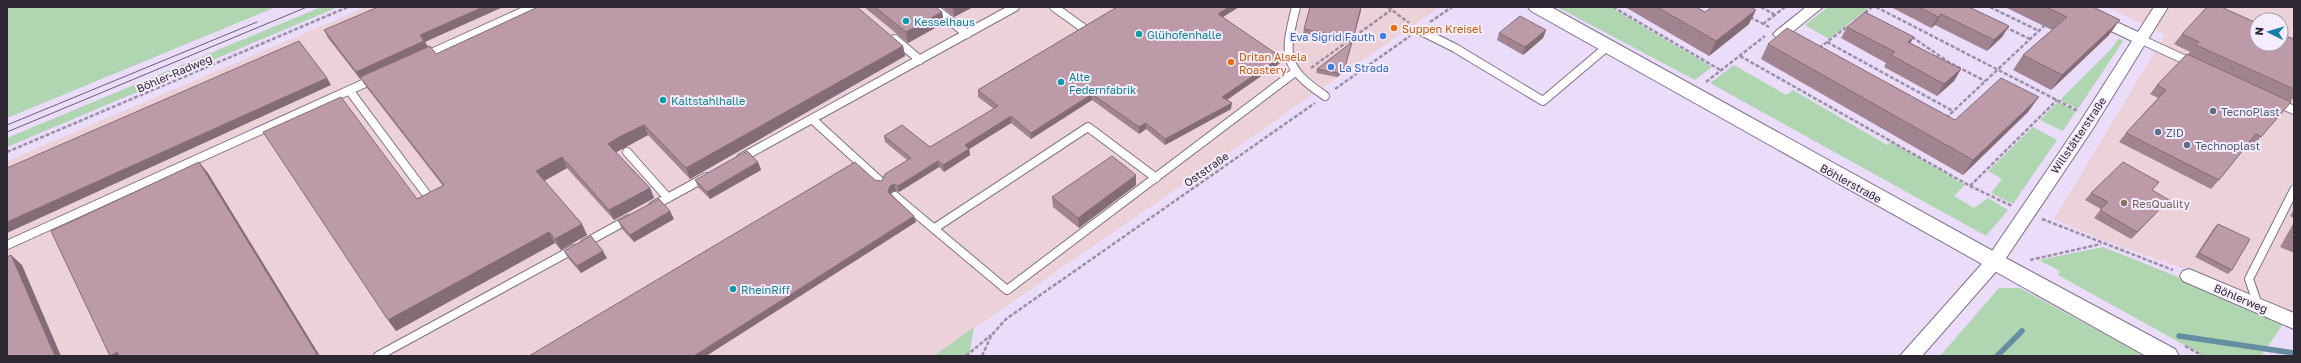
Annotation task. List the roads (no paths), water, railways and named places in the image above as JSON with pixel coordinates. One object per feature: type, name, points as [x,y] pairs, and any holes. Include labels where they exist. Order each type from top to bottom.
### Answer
[{"type":"street","name":"Böhlerstraße","points":[[1537,7],[1994,262],[2167,356]]},
{"type":"street","points":[[1777,32],[1816,7]]},
{"type":"street","points":[[2072,7],[2140,39]]},
{"type":"street","name":"Willstätterstraße","points":[[1910,356],[1994,262],[2091,118],[2161,7]]},
{"type":"street","name":"Böhlerweg","points":[[2189,276],[2294,321]]},
{"type":"lane","points":[[420,58],[533,7]]},
{"type":"lane","points":[[933,7],[967,34]]},
{"type":"lane","points":[[730,164],[1015,7]]},
{"type":"lane","points":[[1054,7],[1082,27]]},
{"type":"lane","points":[[1296,7],[1287,44],[1295,72],[1304,81],[1325,96]]},
{"type":"lane","points":[[1419,30],[1455,48],[1543,101],[1608,46]]},
{"type":"lane","points":[[891,36],[920,60]]},
{"type":"lane","points":[[2140,39],[2203,68]]},
{"type":"lane","points":[[895,196],[935,228],[1007,290],[1295,72]]},
{"type":"lane","points":[[7,245],[385,74]]},
{"type":"lane","points":[[349,90],[427,194]]},
{"type":"lane","points":[[2273,100],[2294,110]]},
{"type":"lane","points":[[812,119],[881,182]]},
{"type":"lane","points":[[935,228],[1088,127],[1156,178]]},
{"type":"lane","points":[[627,152],[668,198]]},
{"type":"lane","points":[[378,356],[716,172]]},
{"type":"lane","points":[[2258,305],[2249,279],[2294,190]]},
{"type":"waterway","points":[[1997,356],[2022,331]]},
{"type":"waterway","points":[[2179,336],[2294,353]]},
{"type":"tram line","points":[[7,132],[307,7]]},
{"type":"tram line","points":[[7,125],[257,22]]},
{"type":"place","name":"Kesselhaus","points":[[906,21]]},
{"type":"place","name":"Suppen Kreisel","points":[[1394,28]]},
{"type":"place","name":"Glühofenhalle","points":[[1139,34]]},
{"type":"place","name":"Eva Sigrid Fauth","points":[[1383,36]]},
{"type":"place","name":"Dritan Alsela Roastery","points":[[1231,62]]},
{"type":"place","name":"La Strada","points":[[1331,67]]},
{"type":"place","name":"Alte Federnfabrik","points":[[1061,82]]},
{"type":"place","name":"Kaltstahlhalle","points":[[663,100]]},
{"type":"place","name":"TecnoPlast","points":[[2213,111]]},
{"type":"place","name":"ZID","points":[[2158,132]]},
{"type":"place","name":"Technoplast","points":[[2187,145]]},
{"type":"place","name":"ResQuality","points":[[2124,203]]},
{"type":"place","name":"RheinRiff","points":[[733,289]]}]
